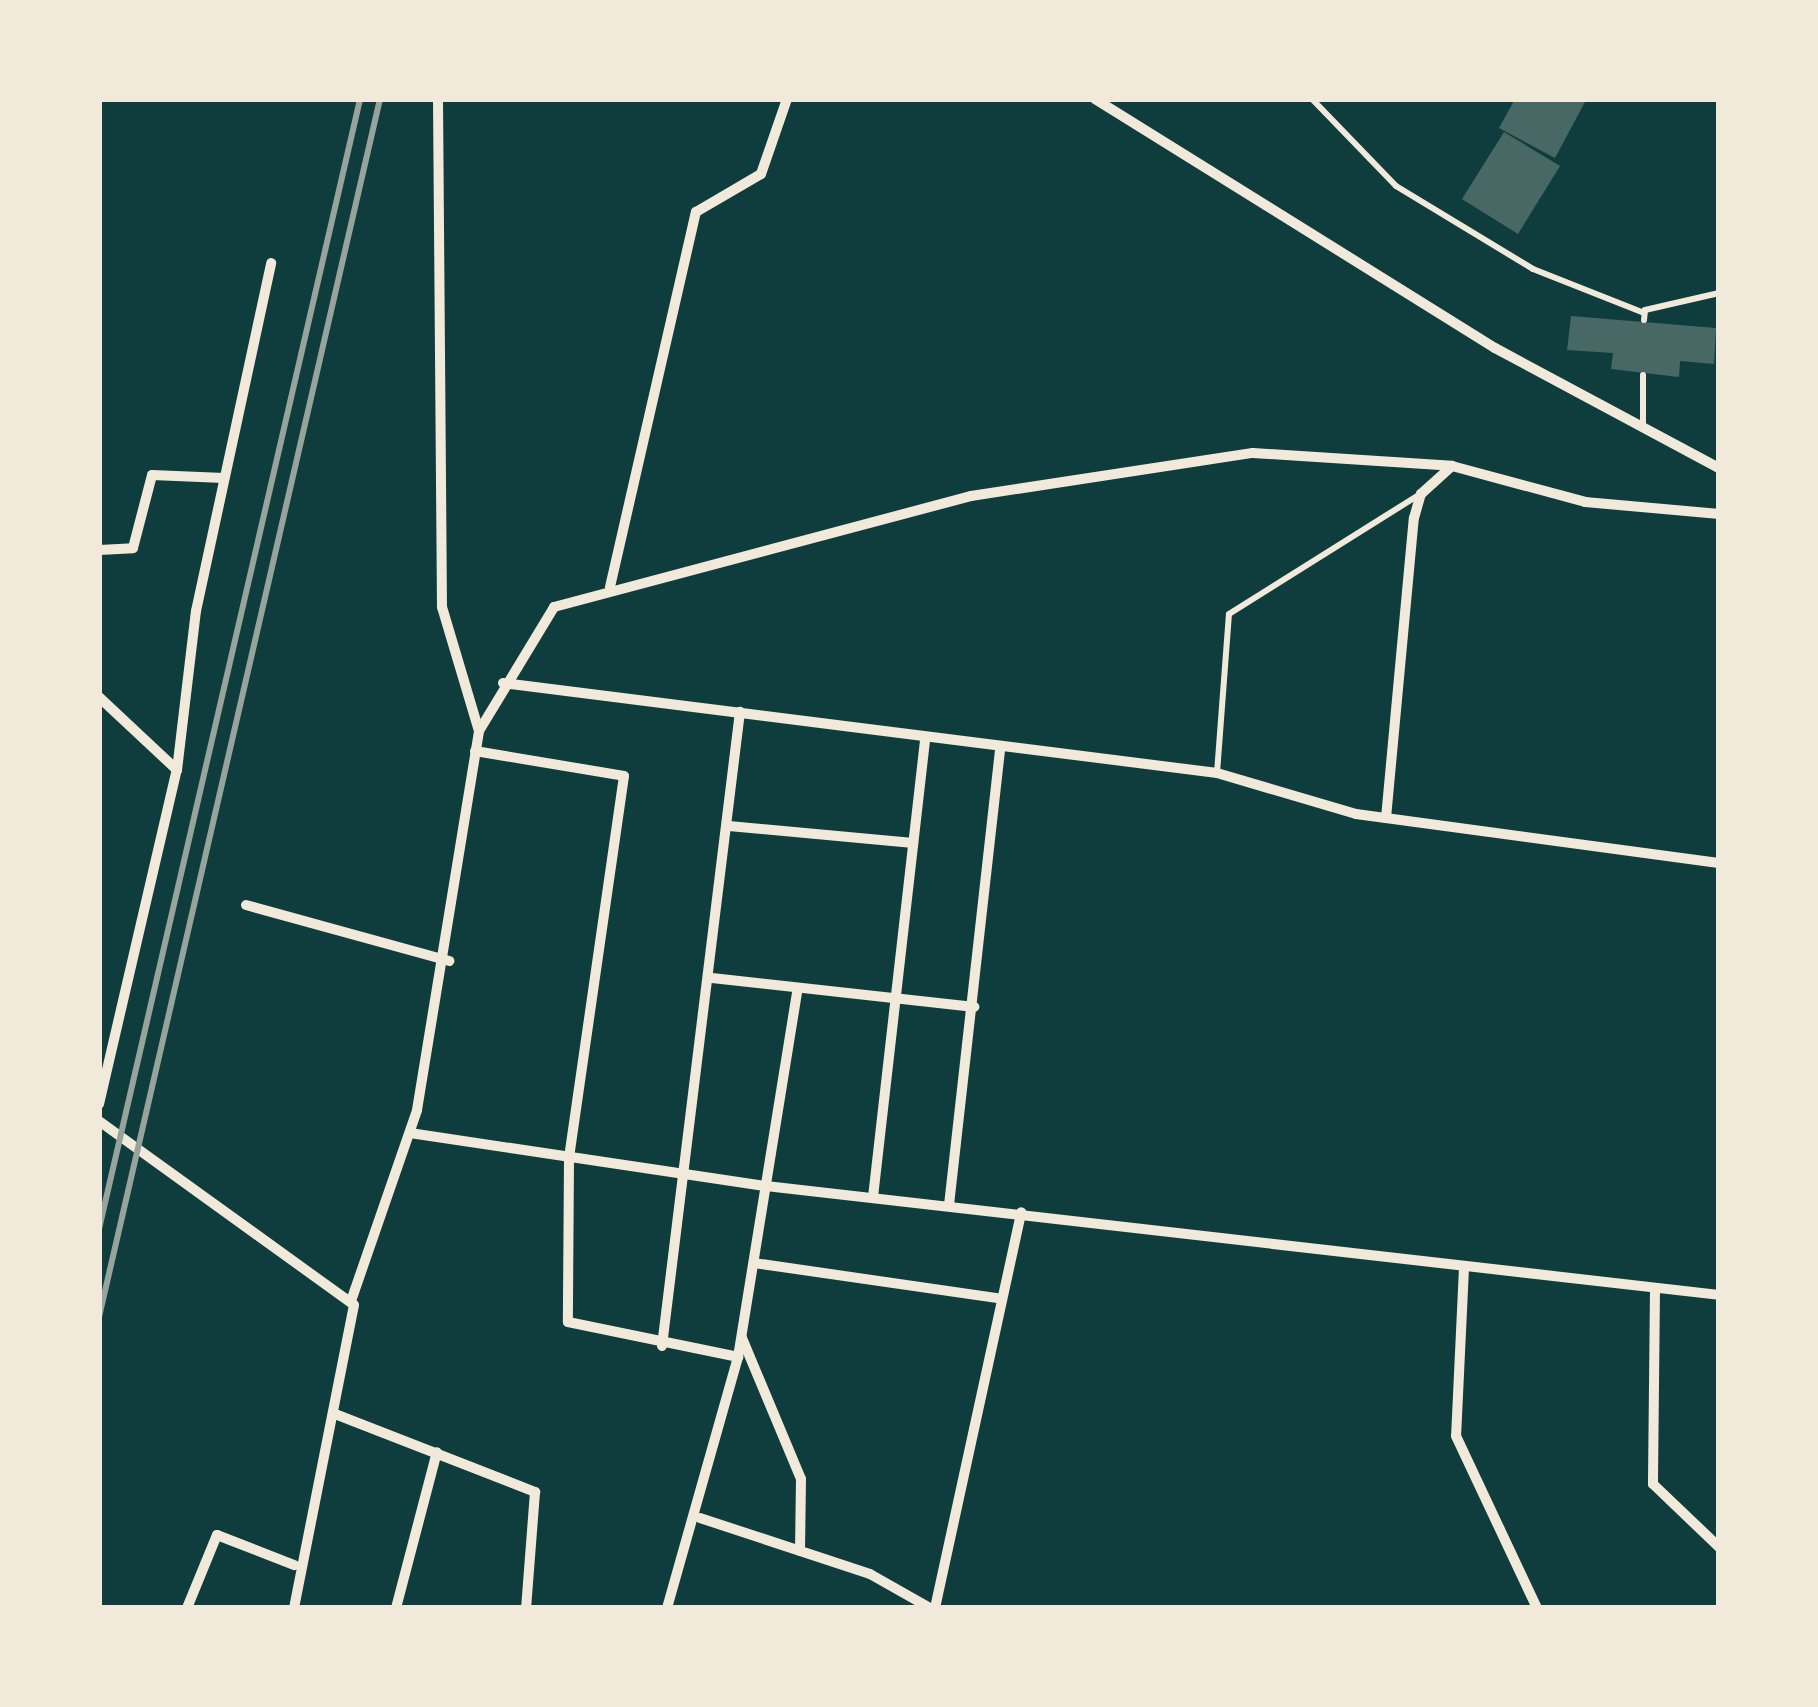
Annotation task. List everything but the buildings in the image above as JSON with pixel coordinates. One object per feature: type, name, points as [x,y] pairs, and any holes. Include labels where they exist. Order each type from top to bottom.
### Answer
[{"type":"street","points":[[437,99],[442,608],[479,731]]},
{"type":"street","points":[[610,587],[696,212],[761,175],[787,99]]},
{"type":"street","points":[[1095,99],[1642,428],[1719,468]]},
{"type":"street","points":[[99,1104],[178,770],[224,478],[271,262]]},
{"type":"street","points":[[294,1608],[294,1565],[334,1414],[351,1301],[410,1133],[449,962],[479,731],[503,682],[554,607],[610,587],[971,496],[1272,452],[1452,466],[1585,502],[1719,514]]},
{"type":"street","points":[[1386,818],[1421,494],[1452,466]]},
{"type":"street","points":[[99,550],[133,548],[152,475],[224,478]]},
{"type":"street","points":[[503,682],[1000,749],[1217,773],[1386,818],[1719,863]]},
{"type":"street","points":[[99,697],[178,770]]},
{"type":"street","points":[[662,1346],[689,1175],[740,712]]},
{"type":"street","points":[[873,1197],[925,739]]},
{"type":"street","points":[[949,1205],[1000,749]]},
{"type":"street","points":[[475,751],[624,776],[569,1159],[568,1322],[662,1346],[738,1358]]},
{"type":"street","points":[[729,826],[913,844]]},
{"type":"street","points":[[246,905],[449,962]]},
{"type":"street","points":[[712,978],[974,1007]]},
{"type":"street","points":[[667,1608],[700,1518],[738,1358],[799,988]]},
{"type":"street","points":[[99,1121],[351,1301]]},
{"type":"street","points":[[410,1133],[766,1186],[1719,1295]]},
{"type":"street","points":[[700,1518],[800,1550],[933,1608],[997,1298],[1021,1212]]},
{"type":"street","points":[[754,1264],[997,1298]]},
{"type":"street","points":[[1464,1268],[1456,1436],[1537,1608]]},
{"type":"street","points":[[1654,1289],[1652,1484],[1719,1547]]},
{"type":"street","points":[[742,1336],[801,1479],[800,1550]]},
{"type":"street","points":[[334,1414],[535,1492],[526,1608]]},
{"type":"street","points":[[396,1608],[437,1452]]},
{"type":"street","points":[[187,1608],[217,1535],[294,1565]]},
{"type":"lane","points":[[1312,99],[1396,185],[1533,269],[1644,316],[1719,293]]},
{"type":"lane","points":[[1642,428],[1643,375]]},
{"type":"lane","points":[[1217,773],[1229,614],[1421,494]]},
{"type":"railway","points":[[99,1229],[360,99]]},
{"type":"railway","points":[[99,1317],[380,99]]}]
